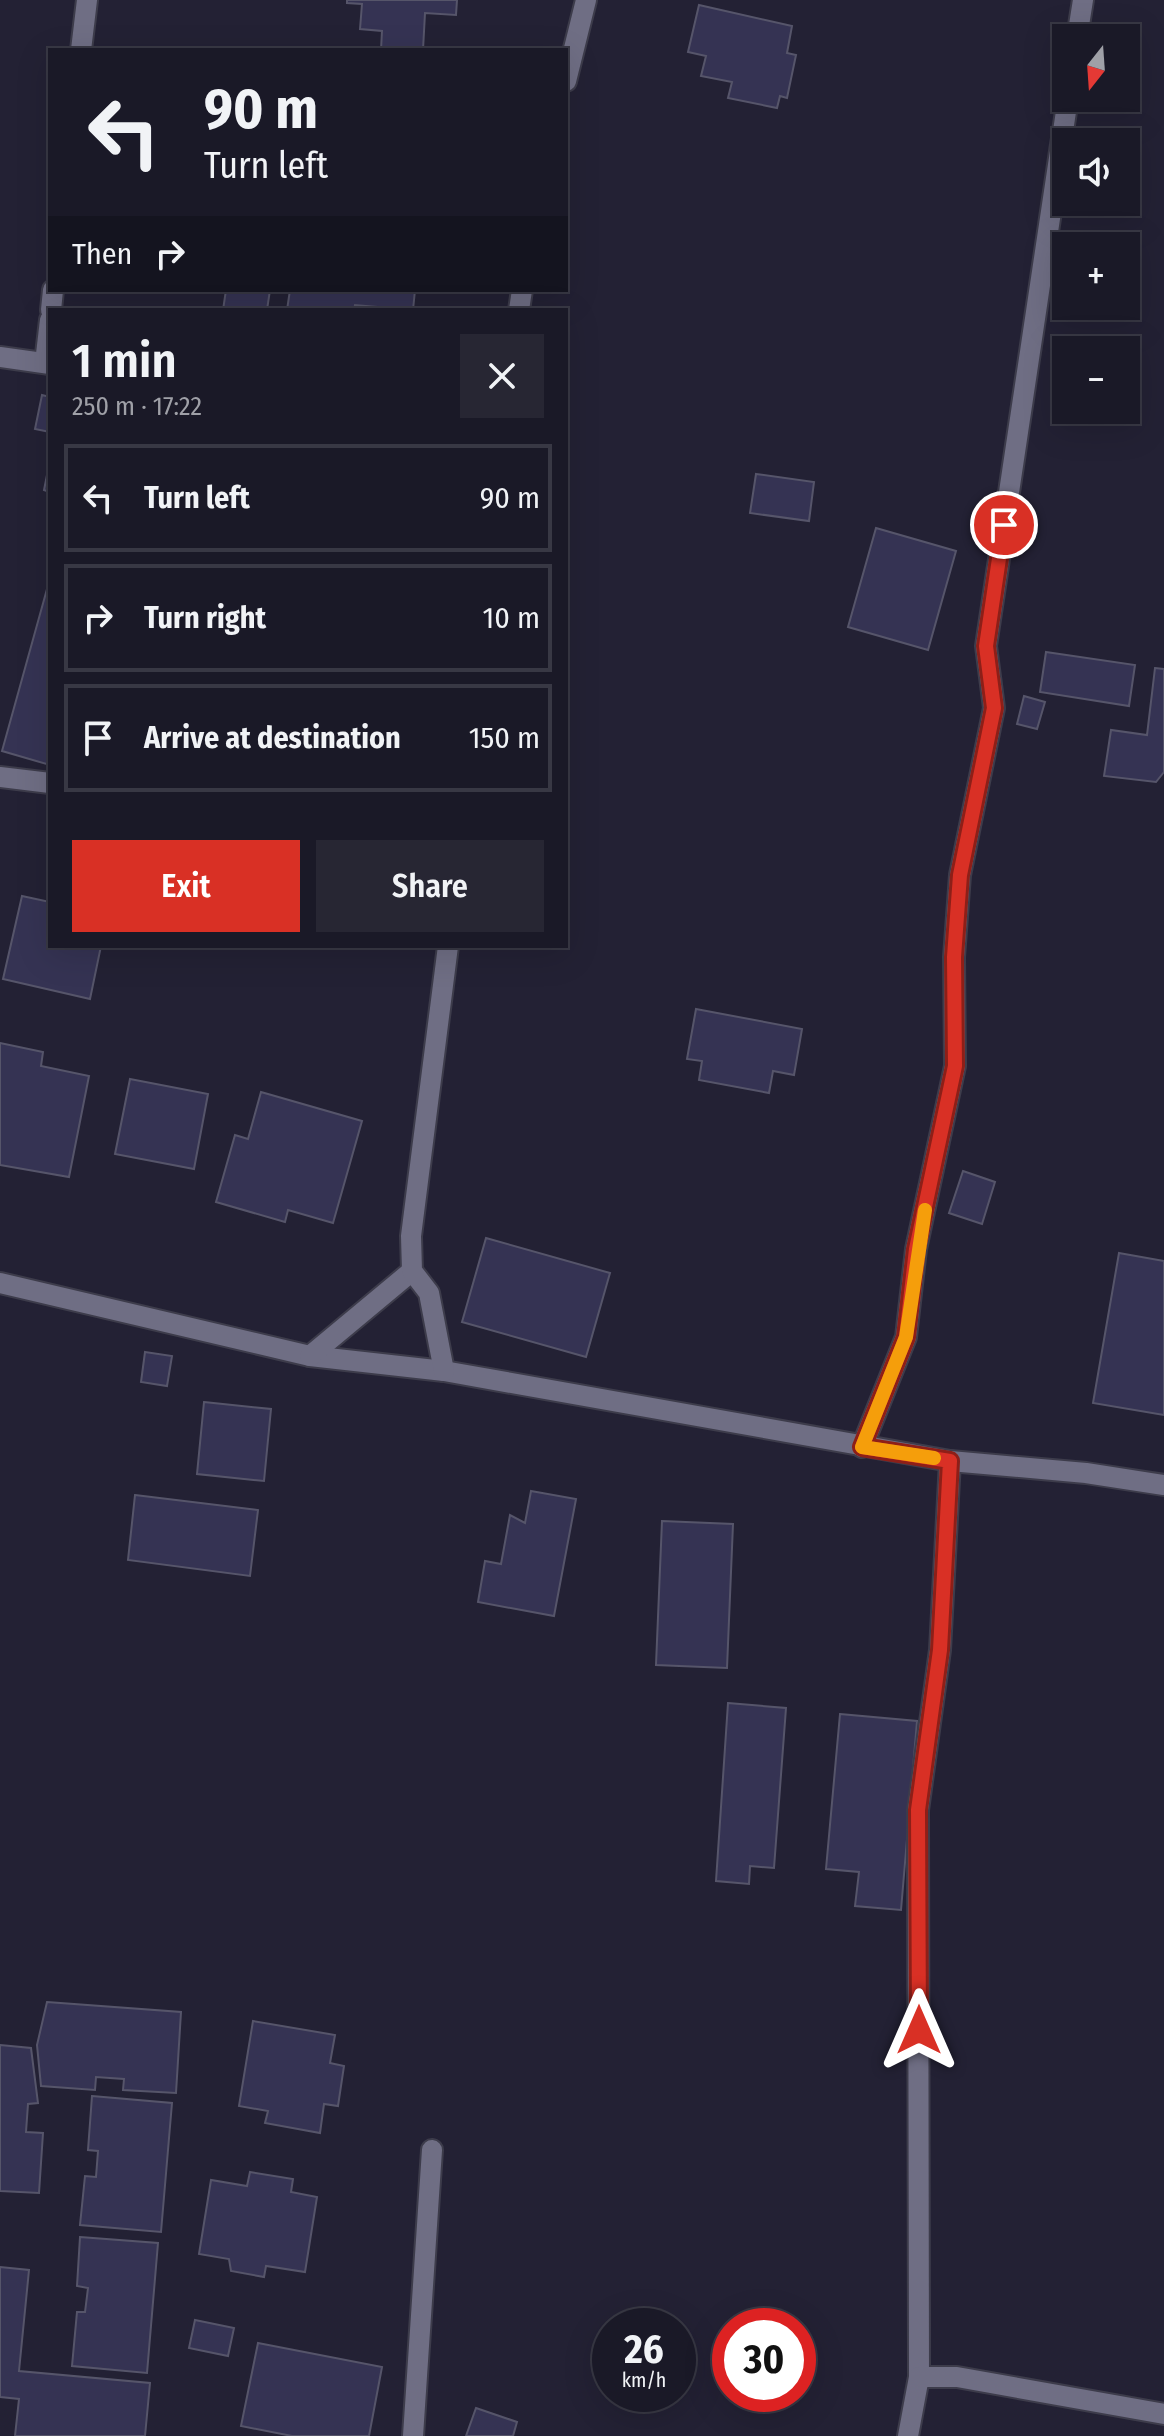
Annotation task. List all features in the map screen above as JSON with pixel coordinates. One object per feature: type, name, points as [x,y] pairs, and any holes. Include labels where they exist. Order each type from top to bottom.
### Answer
[{"type":"street","points":[[81,48],[87,0]]},
{"type":"street","points":[[568,73],[586,0]]},
{"type":"street","points":[[1079,24],[1083,0]]},
{"type":"street","points":[[862,1447],[906,1337],[916,1249],[955,1066],[954,957],[960,875],[994,708],[986,646],[1066,112]]},
{"type":"street","points":[[0,357],[48,363]]},
{"type":"street","points":[[0,777],[48,783]]},
{"type":"street","points":[[444,1371],[429,1293],[412,1271],[411,1236],[448,948]]},
{"type":"street","points":[[310,1356],[412,1271]]},
{"type":"street","points":[[0,1283],[310,1356],[444,1371],[950,1461],[1086,1473],[1164,1485]]},
{"type":"street","points":[[908,2436],[919,2377],[918,1810],[940,1650],[950,1461]]},
{"type":"street","points":[[413,2436],[432,2150]]},
{"type":"street","points":[[919,2377],[957,2377],[1164,2414]]},
{"type":"building","points":[[347,0],[457,0],[456,15],[425,13],[423,48],[381,48],[382,31],[360,29],[362,4],[347,3]]},
{"type":"building","points":[[699,5],[792,26],[787,53],[796,55],[787,98],[780,96],[777,108],[728,98],[732,82],[701,76],[706,56],[688,52]]},
{"type":"building","points":[[226,292],[270,292],[267,308],[223,308]]},
{"type":"building","points":[[290,292],[415,292],[413,308],[355,305],[354,308],[287,308]]},
{"type":"building","points":[[42,395],[48,396],[48,432],[35,429]]},
{"type":"building","points":[[48,470],[48,491],[44,490]]},
{"type":"building","points":[[756,474],[814,482],[809,521],[750,513]]},
{"type":"building","points":[[876,528],[956,551],[928,650],[848,627]]},
{"type":"building","points":[[47,589],[48,764],[2,751]]},
{"type":"building","points":[[1046,652],[1135,665],[1129,706],[1040,692]]},
{"type":"building","points":[[1155,668],[1164,669],[1164,772],[1156,782],[1104,776],[1111,730],[1147,735]]},
{"type":"building","points":[[1024,696],[1045,702],[1037,729],[1017,724]]},
{"type":"building","points":[[22,896],[48,902],[48,948],[101,948],[90,999],[3,979]]},
{"type":"building","points":[[696,1009],[802,1029],[794,1075],[773,1071],[769,1093],[699,1080],[702,1061],[687,1059]]},
{"type":"building","points":[[0,1043],[43,1052],[41,1066],[89,1076],[69,1177],[0,1165]]},
{"type":"building","points":[[130,1079],[208,1094],[194,1169],[115,1154]]},
{"type":"building","points":[[261,1092],[362,1121],[333,1223],[288,1210],[285,1222],[216,1202],[235,1135],[248,1139]]},
{"type":"building","points":[[963,1171],[995,1182],[982,1224],[949,1213]]},
{"type":"building","points":[[486,1238],[610,1273],[586,1357],[462,1322]]},
{"type":"building","points":[[1119,1253],[1164,1261],[1164,1415],[1093,1403]]},
{"type":"building","points":[[145,1352],[172,1356],[167,1386],[141,1382]]},
{"type":"building","points":[[204,1402],[271,1409],[264,1481],[197,1474]]},
{"type":"building","points":[[531,1491],[576,1499],[554,1616],[478,1602],[485,1561],[501,1564],[510,1515],[525,1523]]},
{"type":"building","points":[[135,1495],[258,1510],[250,1576],[128,1560]]},
{"type":"building","points":[[662,1521],[733,1524],[727,1668],[656,1665]]},
{"type":"building","points":[[728,1703],[786,1708],[774,1868],[750,1866],[749,1884],[716,1881]]},
{"type":"building","points":[[840,1714],[917,1721],[901,1910],[855,1906],[859,1872],[826,1869]]},
{"type":"building","points":[[47,2002],[181,2012],[176,2093],[123,2090],[124,2079],[96,2077],[95,2090],[41,2086],[37,2045]]},
{"type":"building","points":[[253,2021],[335,2035],[330,2063],[344,2066],[338,2106],[324,2104],[320,2133],[265,2123],[268,2111],[239,2106]]},
{"type":"building","points":[[0,2045],[31,2048],[38,2103],[28,2104],[26,2132],[43,2133],[39,2193],[0,2191]]},
{"type":"building","points":[[92,2096],[172,2103],[161,2232],[80,2225],[85,2176],[96,2177],[98,2151],[88,2150]]},
{"type":"building","points":[[250,2172],[293,2179],[291,2192],[317,2197],[305,2272],[266,2266],[264,2277],[231,2271],[229,2259],[199,2254],[211,2180],[247,2186]]},
{"type":"building","points":[[80,2237],[158,2243],[147,2373],[72,2366],[77,2312],[85,2312],[88,2288],[77,2286]]},
{"type":"building","points":[[0,2267],[29,2270],[19,2371],[150,2383],[145,2436],[15,2436],[19,2399],[0,2397]]},
{"type":"building","points":[[195,2320],[234,2328],[228,2356],[189,2348]]},
{"type":"building","points":[[258,2343],[382,2367],[369,2436],[292,2436],[241,2426]]},
{"type":"building","points":[[476,2408],[517,2422],[513,2436],[466,2436]]},
{"type":"slow traffic","points":[[925,1210],[916,1249],[906,1337],[862,1447],[934,1458]]},
{"type":"route","points":[[919,2030],[918,1810],[940,1650],[950,1461],[862,1447],[906,1337],[916,1249],[955,1066],[954,957],[960,875],[994,708],[986,646],[1004,525]]}]
